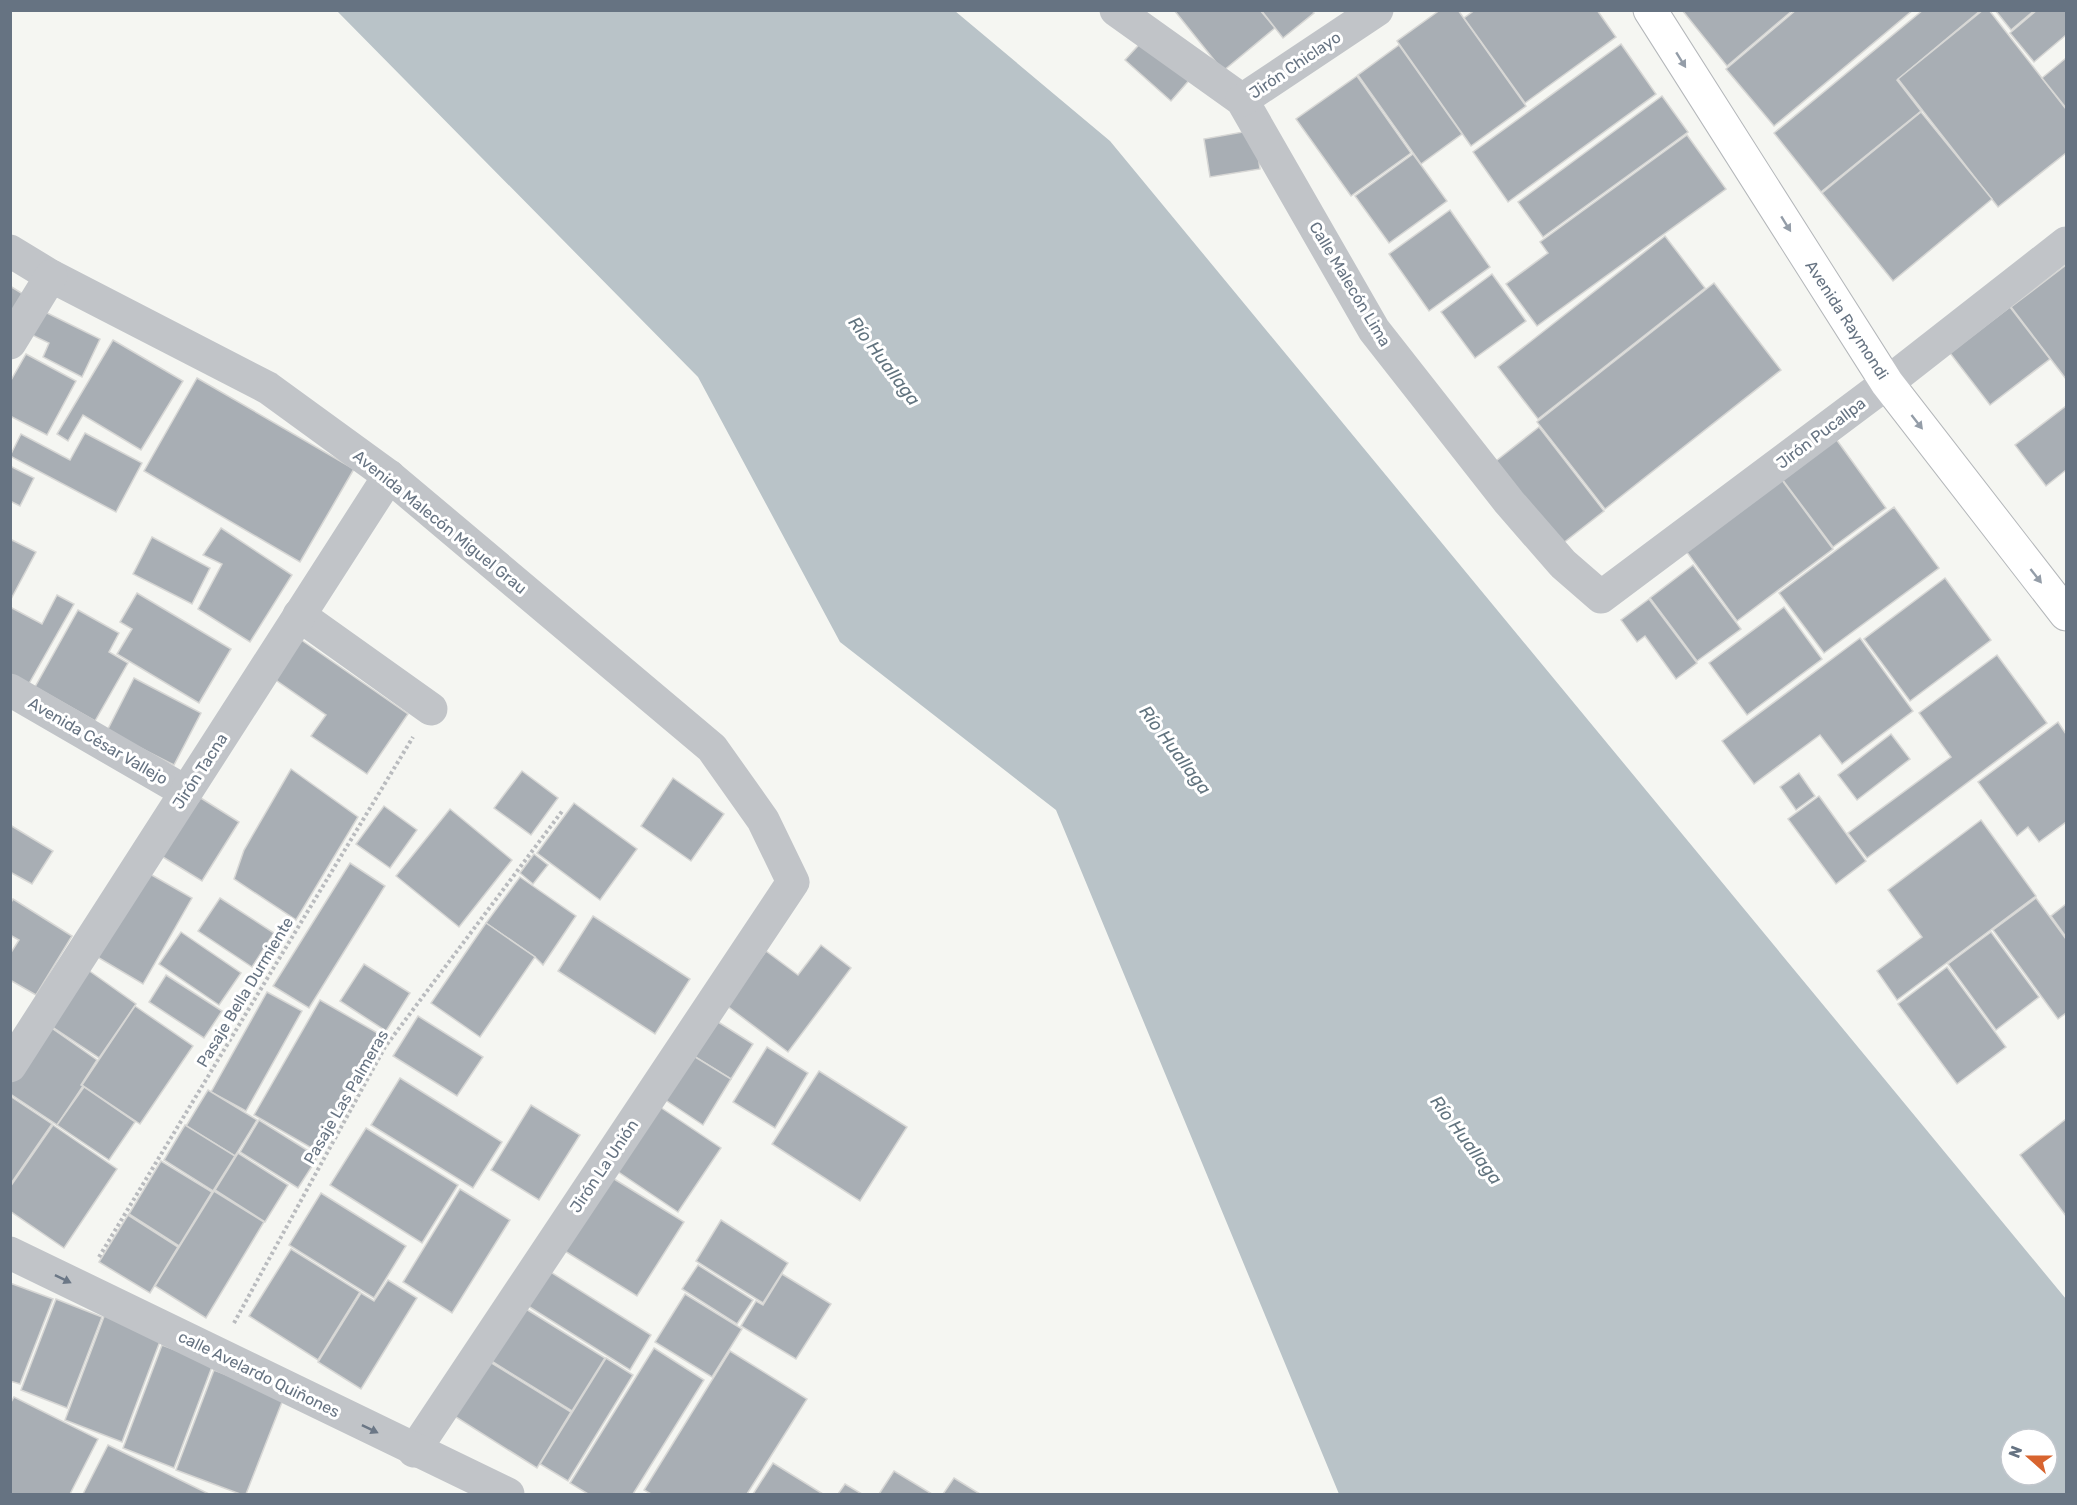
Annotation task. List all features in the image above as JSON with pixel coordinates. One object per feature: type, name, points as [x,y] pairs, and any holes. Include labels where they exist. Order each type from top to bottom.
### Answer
[{"type":"highway","name":"Avenida Raymondi","points":[[1650,10],[1887,383],[2067,614]]},
{"type":"street","name":"Calle Malecón Lima","points":[[1116,10],[1242,100],[1374,330],[1509,502],[1563,564],[1601,597]]},
{"type":"street","name":"Jirón Chiclayo","points":[[1242,100],[1377,10]]},
{"type":"street","name":"Jirón Pucallpa","points":[[1601,597],[1887,383],[2067,243]]},
{"type":"street","name":"Avenida Malecón Miguel Grau","points":[[10,251],[51,276],[268,388],[389,476],[712,748],[763,820],[793,882]]},
{"type":"street","points":[[10,343],[51,276]]},
{"type":"street","name":"Jirón Tacna","points":[[10,1066],[389,476]]},
{"type":"street","points":[[299,615],[431,709]]},
{"type":"street","name":"Avenida César Vallejo","points":[[10,690],[186,792]]},
{"type":"street","name":"Jirón La Unión","points":[[414,1451],[793,882]]},
{"type":"street","name":"calle Avelardo Quiñones","points":[[10,1253],[414,1451],[508,1494]]},
{"type":"path","name":"Pasaje Bella Durmiente","points":[[81,1287],[431,709]]},
{"type":"path","name":"Pasaje Las Palmeras","points":[[217,1354],[385,1047],[563,810]]},
{"type":"water","name":"Río Huallaga","points":[[337,11],[955,11],[1110,141],[2066,1299],[2066,1494],[1339,1494],[1056,810],[840,642],[698,377]]},
{"type":"building","points":[[1174,10],[1260,10],[1275,28],[1223,71]]},
{"type":"building","points":[[1261,10],[1312,10],[1314,13],[1283,38]]},
{"type":"building","points":[[1440,10],[1458,10],[1526,106],[1471,146],[1397,41]]},
{"type":"building","points":[[1475,10],[1597,10],[1616,37],[1525,103],[1464,18]]},
{"type":"building","points":[[1682,10],[1793,10],[1727,66]]},
{"type":"building","points":[[1796,10],[1913,10],[1774,126],[1726,69]]},
{"type":"building","points":[[1923,10],[1981,10],[1897,80],[1921,111],[1821,192],[1774,133]]},
{"type":"building","points":[[1983,10],[1989,10],[2066,109],[2066,153],[1998,207],[1898,79]]},
{"type":"building","points":[[1995,10],[2035,10],[2011,30]]},
{"type":"building","points":[[2037,10],[2066,10],[2066,35],[2034,62],[2010,33]]},
{"type":"building","points":[[1147,36],[1192,77],[1171,101],[1125,60]]},
{"type":"building","points":[[1621,44],[1656,94],[1508,202],[1473,152]]},
{"type":"building","points":[[1399,45],[1462,134],[1421,164],[1358,75]]},
{"type":"building","points":[[2066,58],[2066,108],[2042,78]]},
{"type":"building","points":[[1357,76],[1411,153],[1351,196],[1296,119]]},
{"type":"building","points":[[1662,96],[1688,132],[1543,237],[1518,202]]},
{"type":"building","points":[[1921,112],[1992,199],[1893,281],[1822,193]]},
{"type":"building","points":[[1254,130],[1260,169],[1210,177],[1204,139]]},
{"type":"building","points":[[1687,135],[1726,189],[1537,326],[1506,284],[1548,253],[1540,242]]},
{"type":"building","points":[[1413,154],[1447,201],[1389,243],[1355,196]]},
{"type":"building","points":[[1450,210],[1490,267],[1429,311],[1389,254]]},
{"type":"building","points":[[1665,236],[1705,288],[1538,419],[1498,367]]},
{"type":"building","points":[[2066,265],[2066,379],[2011,307]]},
{"type":"building","points":[[1492,274],[1526,321],[1475,358],[1441,312]]},
{"type":"building","points":[[1714,283],[1781,370],[1605,509],[1537,422]]},
{"type":"building","points":[[10,286],[23,294],[10,315]]},
{"type":"building","points":[[2010,307],[2050,359],[1990,405],[1950,353]]},
{"type":"building","points":[[41,310],[100,339],[82,377],[43,357],[49,343],[30,334]]},
{"type":"building","points":[[113,340],[183,381],[141,450],[83,415],[68,441],[57,434]]},
{"type":"building","points":[[26,354],[76,381],[47,435],[10,416],[10,382]]},
{"type":"building","points":[[197,378],[354,469],[300,562],[144,471]]},
{"type":"building","points":[[2066,406],[2066,470],[2046,486],[2015,445]]},
{"type":"building","points":[[1539,427],[1604,511],[1553,551],[1487,468]]},
{"type":"building","points":[[85,433],[142,463],[116,512],[10,456],[21,434],[70,460]]},
{"type":"building","points":[[1836,439],[1886,508],[1833,547],[1782,479]]},
{"type":"building","points":[[10,466],[34,478],[20,506],[10,501]]},
{"type":"building","points":[[1782,480],[1833,549],[1737,621],[1686,551]]},
{"type":"building","points":[[1894,507],[1939,568],[1824,653],[1779,593]]},
{"type":"building","points":[[221,528],[292,575],[250,642],[198,609],[222,564],[203,555]]},
{"type":"building","points":[[152,537],[210,568],[192,604],[133,574]]},
{"type":"building","points":[[12,540],[36,552],[10,601],[10,543]]},
{"type":"building","points":[[1693,565],[1741,629],[1697,661],[1650,598]]},
{"type":"building","points":[[1945,578],[1991,640],[1910,701],[1864,639]]},
{"type":"building","points":[[137,593],[231,649],[199,703],[117,654],[132,629],[120,622]]},
{"type":"building","points":[[57,595],[74,604],[27,687],[10,678],[10,611],[12,608],[42,624]]},
{"type":"building","points":[[1649,599],[1697,663],[1676,679],[1645,636],[1637,642],[1621,620]]},
{"type":"building","points":[[1784,607],[1822,659],[1747,715],[1709,663]]},
{"type":"building","points":[[78,610],[119,633],[109,652],[128,663],[95,721],[35,687]]},
{"type":"building","points":[[297,637],[408,714],[367,774],[311,736],[326,715],[270,676]]},
{"type":"building","points":[[1860,638],[1913,711],[1842,764],[1820,735],[1754,784],[1722,741]]},
{"type":"building","points":[[1997,655],[2047,723],[1867,858],[1848,833],[1951,757],[1919,713]]},
{"type":"building","points":[[134,678],[201,713],[174,765],[107,731]]},
{"type":"building","points":[[2058,722],[2066,734],[2066,822],[2039,842],[2028,827],[2017,836],[1978,782]]},
{"type":"building","points":[[1891,734],[1910,759],[1857,800],[1838,775]]},
{"type":"building","points":[[291,769],[358,817],[296,920],[234,879],[244,850]]},
{"type":"building","points":[[522,771],[558,798],[531,835],[494,808]]},
{"type":"building","points":[[1799,773],[1815,796],[1796,810],[1780,787]]},
{"type":"building","points":[[673,778],[724,814],[691,861],[641,826]]},
{"type":"building","points":[[196,795],[239,822],[202,881],[158,854]]},
{"type":"building","points":[[1819,796],[1866,861],[1836,884],[1788,819]]},
{"type":"building","points":[[574,803],[637,849],[600,900],[537,853]]},
{"type":"building","points":[[384,806],[417,830],[390,868],[356,844]]},
{"type":"building","points":[[450,809],[512,860],[459,927],[396,876]]},
{"type":"building","points":[[1981,820],[2036,896],[1897,1000],[1877,971],[1922,937],[1888,890]]},
{"type":"building","points":[[10,825],[53,851],[32,884],[10,872]]},
{"type":"building","points":[[534,854],[548,865],[533,884],[520,873]]},
{"type":"building","points":[[350,863],[385,886],[309,1008],[273,986]]},
{"type":"building","points":[[143,870],[192,898],[143,984],[94,955]]},
{"type":"building","points":[[520,877],[576,916],[543,965],[486,923]]},
{"type":"building","points":[[220,898],[274,933],[252,967],[198,931]]},
{"type":"building","points":[[2036,898],[2066,939],[2066,1013],[2058,1019],[1993,930]]},
{"type":"building","points":[[13,899],[72,936],[36,995],[10,980],[10,954],[19,940],[10,935],[10,904]]},
{"type":"building","points":[[2066,904],[2066,937],[2051,916]]},
{"type":"building","points":[[593,916],[690,979],[655,1034],[558,971]]},
{"type":"building","points":[[486,923],[535,957],[480,1037],[431,1003]]},
{"type":"building","points":[[181,932],[241,973],[219,1005],[159,964]]},
{"type":"building","points":[[1991,932],[2039,997],[1996,1030],[1948,964]]},
{"type":"building","points":[[821,945],[851,968],[788,1052],[726,1005],[766,951],[798,975]]},
{"type":"building","points":[[364,964],[410,993],[386,1031],[340,1001]]},
{"type":"building","points":[[81,965],[136,1004],[99,1058],[43,1021]]},
{"type":"building","points":[[1947,967],[2006,1047],[1957,1084],[1898,1004]]},
{"type":"building","points":[[166,975],[222,1011],[204,1038],[149,1002]]},
{"type":"building","points":[[267,992],[302,1011],[246,1111],[211,1092]]},
{"type":"building","points":[[320,1000],[381,1035],[315,1150],[254,1115]]},
{"type":"building","points":[[135,1006],[193,1046],[140,1124],[82,1085]]},
{"type":"building","points":[[418,1016],[483,1057],[457,1096],[393,1056]]},
{"type":"building","points":[[715,1020],[753,1044],[731,1079],[692,1055]]},
{"type":"building","points":[[43,1022],[97,1060],[57,1125],[10,1094],[10,1070]]},
{"type":"building","points":[[767,1047],[808,1073],[775,1128],[733,1102]]},
{"type":"building","points":[[692,1055],[731,1079],[703,1125],[664,1099]]},
{"type":"building","points":[[819,1071],[907,1127],[860,1201],[772,1144]]},
{"type":"building","points":[[400,1078],[502,1142],[473,1188],[371,1125]]},
{"type":"building","points":[[84,1087],[135,1122],[109,1160],[57,1125]]},
{"type":"building","points":[[208,1090],[257,1120],[235,1156],[186,1126]]},
{"type":"building","points":[[10,1096],[52,1124],[10,1185]]},
{"type":"building","points":[[531,1105],[580,1135],[539,1200],[491,1170]]},
{"type":"building","points":[[657,1105],[721,1148],[678,1212],[614,1169]]},
{"type":"building","points":[[2066,1119],[2066,1216],[2020,1155]]},
{"type":"building","points":[[259,1120],[318,1157],[298,1188],[240,1152]]},
{"type":"building","points":[[53,1125],[117,1169],[64,1248],[10,1211],[10,1187]]},
{"type":"building","points":[[185,1125],[235,1156],[213,1191],[164,1160]]},
{"type":"building","points":[[366,1128],[458,1185],[422,1243],[330,1185]]},
{"type":"building","points":[[238,1153],[288,1185],[265,1222],[215,1190]]},
{"type":"building","points":[[161,1161],[212,1192],[179,1246],[129,1214]]},
{"type":"building","points":[[606,1174],[684,1222],[637,1296],[560,1248]]},
{"type":"building","points":[[460,1189],[510,1220],[452,1313],[403,1282]]},
{"type":"building","points":[[214,1191],[264,1222],[206,1318],[155,1286]]},
{"type":"building","points":[[321,1193],[406,1246],[374,1298],[289,1245]]},
{"type":"building","points":[[128,1215],[178,1247],[150,1293],[99,1262]]},
{"type":"building","points":[[721,1220],[788,1263],[763,1303],[696,1261]]},
{"type":"building","points":[[291,1249],[360,1292],[318,1360],[249,1316]]},
{"type":"building","points":[[698,1265],[753,1300],[737,1324],[682,1289]]},
{"type":"building","points":[[541,1266],[651,1335],[630,1370],[520,1301]]},
{"type":"building","points":[[782,1274],[831,1304],[796,1359],[741,1326],[756,1301],[763,1305]]},
{"type":"building","points":[[388,1280],[417,1298],[361,1389],[318,1362],[361,1293],[374,1301]]},
{"type":"building","points":[[10,1283],[53,1299],[20,1384],[10,1381]]},
{"type":"building","points":[[685,1294],[742,1329],[712,1377],[655,1342]]},
{"type":"building","points":[[56,1299],[102,1317],[67,1408],[21,1390]]},
{"type":"building","points":[[518,1304],[605,1358],[572,1411],[485,1357]]},
{"type":"building","points":[[105,1314],[162,1336],[122,1442],[65,1420]]},
{"type":"building","points":[[162,1345],[213,1364],[174,1468],[123,1448]]},
{"type":"building","points":[[654,1348],[704,1380],[633,1494],[588,1494],[570,1483]]},
{"type":"building","points":[[730,1351],[807,1399],[747,1494],[651,1494],[644,1490]]},
{"type":"building","points":[[482,1357],[571,1412],[537,1468],[448,1412]]},
{"type":"building","points":[[606,1358],[633,1375],[568,1481],[540,1464]]},
{"type":"building","points":[[214,1370],[284,1397],[246,1494],[240,1494],[176,1470]]},
{"type":"building","points":[[14,1397],[98,1439],[70,1494],[10,1494],[10,1404]]},
{"type":"building","points":[[108,1445],[166,1473],[209,1494],[83,1494]]},
{"type":"building","points":[[773,1463],[823,1494],[753,1494]]},
{"type":"building","points":[[894,1471],[932,1494],[879,1494]]},
{"type":"building","points":[[954,1478],[980,1494],[943,1494]]},
{"type":"building","points":[[845,1484],[862,1494],[838,1494]]}]
